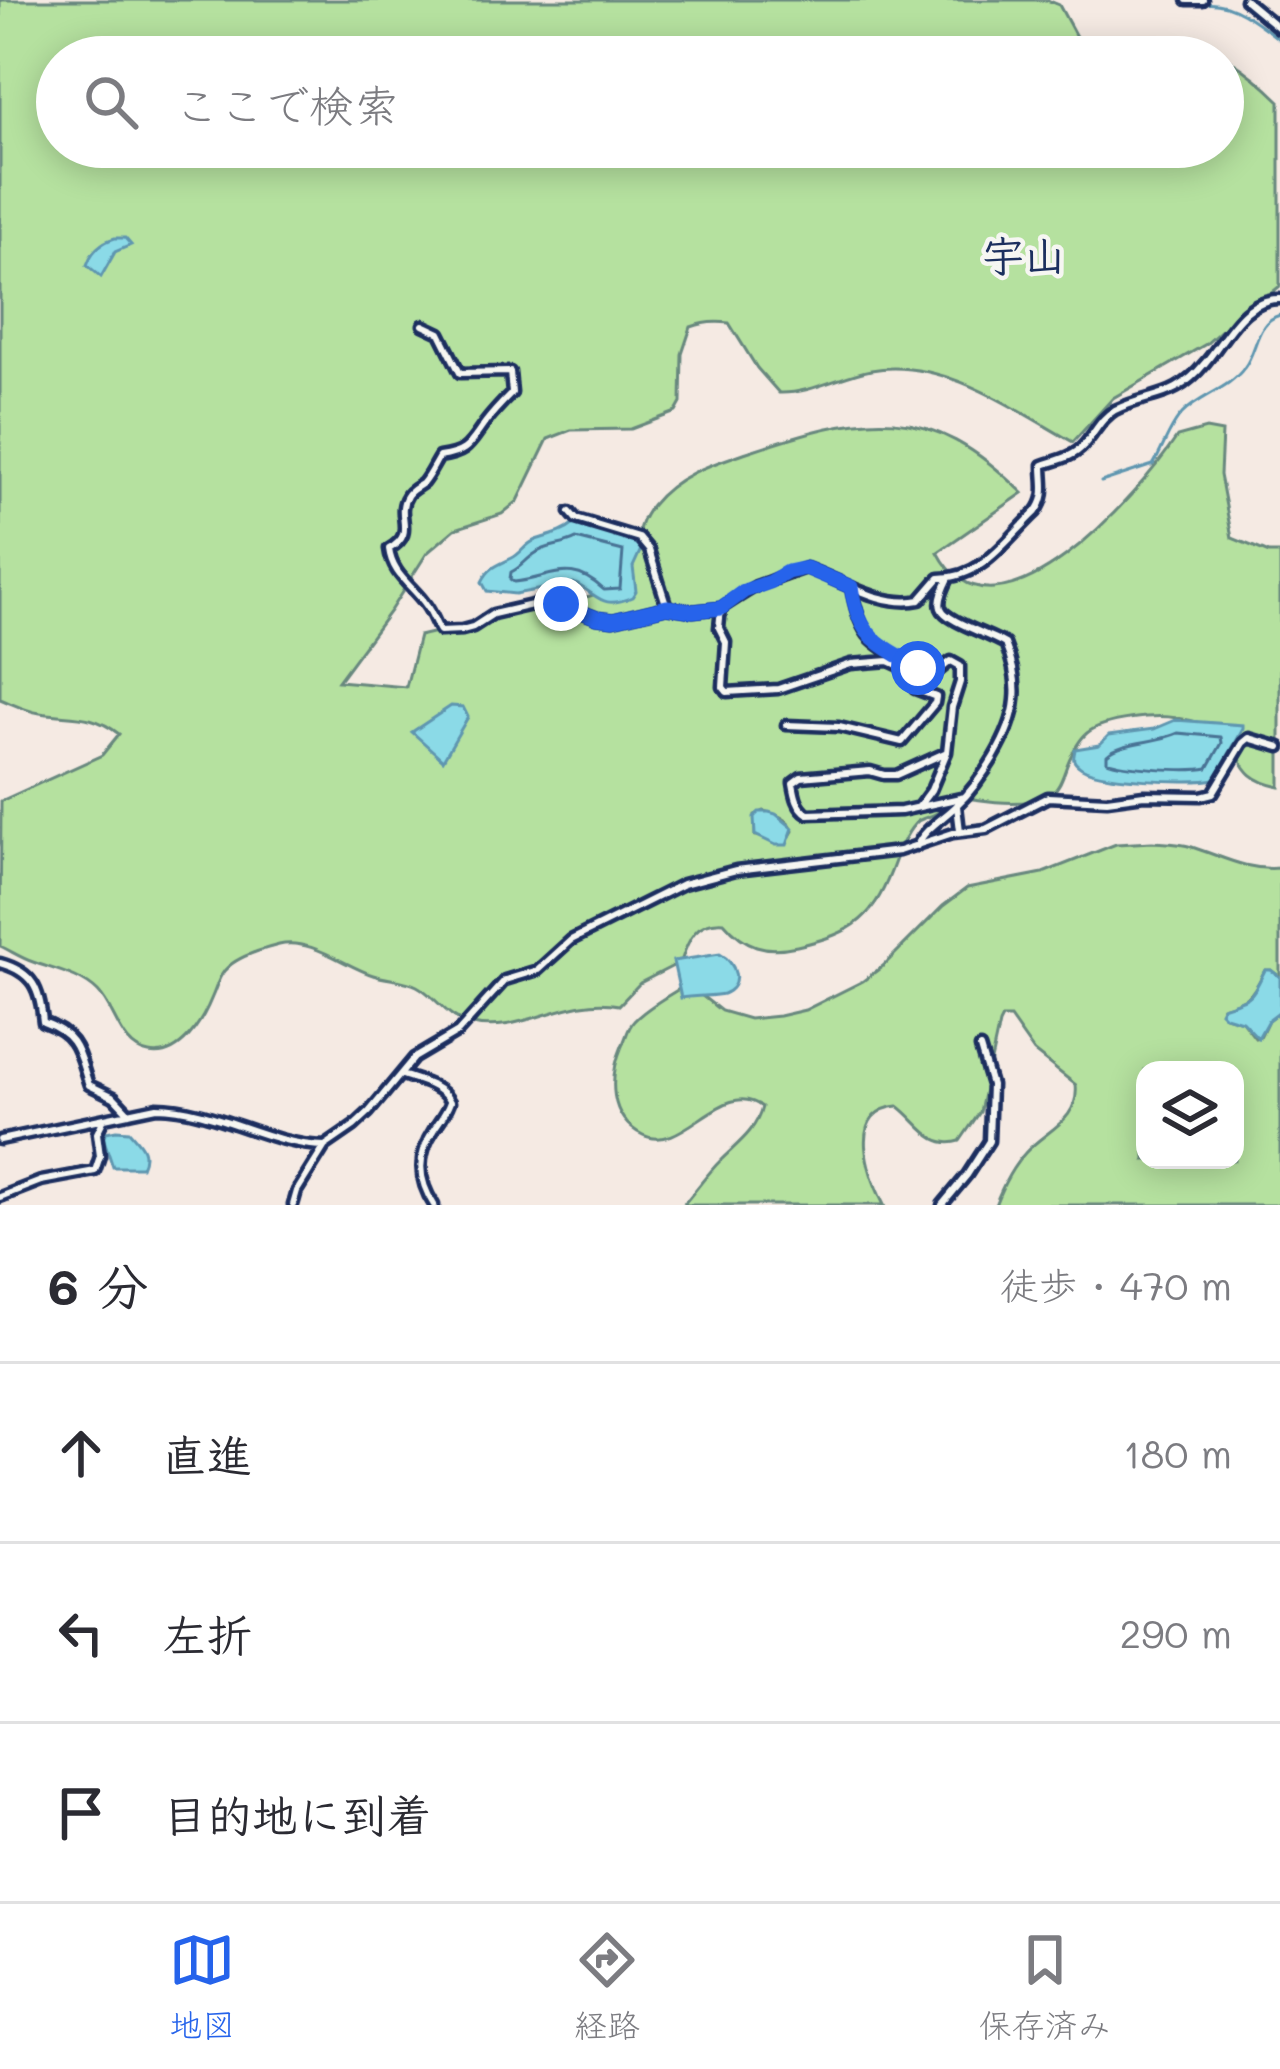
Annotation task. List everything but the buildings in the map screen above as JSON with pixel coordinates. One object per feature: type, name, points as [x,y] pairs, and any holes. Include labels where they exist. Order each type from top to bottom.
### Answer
[{"type":"street","points":[[1187,0],[1203,0]]},
{"type":"street","points":[[1245,0],[1280,29]]},
{"type":"street","points":[[423,326],[440,333],[460,373],[510,372],[512,392],[474,442],[463,452],[439,457],[424,482],[408,494],[404,534],[389,549],[399,577],[424,602],[440,631],[473,627],[493,614],[532,605],[561,604],[613,620],[667,607],[721,608],[744,591],[806,568],[872,595],[920,600],[939,578],[980,568],[1036,512],[1046,494],[1043,465],[1072,456],[1115,410],[1177,388],[1202,368],[1255,304],[1280,299]]},
{"type":"street","points":[[570,512],[576,519],[639,538],[649,550],[667,607]]},
{"type":"street","points":[[916,847],[924,833],[965,797],[996,752],[1015,704],[1005,644],[963,625],[940,606],[949,578]]},
{"type":"street","points":[[851,587],[867,634],[879,644],[926,672],[936,673],[951,661],[960,666],[947,752],[918,808]]},
{"type":"street","points":[[721,608],[718,628],[726,642],[723,687],[728,692],[778,689],[851,664],[889,661],[902,667],[916,689],[935,697],[902,742],[839,727],[786,725]]},
{"type":"street","points":[[293,1205],[325,1146],[354,1126],[414,1058],[458,1033],[505,980],[538,970],[571,940],[683,884],[736,870],[916,847],[960,831],[986,829],[1048,797],[1107,800],[1213,794],[1249,738],[1280,747]]},
{"type":"street","points":[[947,752],[896,776],[857,771],[801,777],[793,783],[801,810],[808,814],[918,808],[965,797]]},
{"type":"street","points":[[957,806],[960,831]]},
{"type":"street","points":[[0,963],[29,977],[43,1022],[60,1028],[72,1040],[81,1053],[89,1085],[114,1096],[129,1113]]},
{"type":"street","points":[[942,1205],[989,1142],[991,1085],[980,1048]]},
{"type":"street","points":[[401,1075],[435,1087],[449,1102],[424,1148],[421,1165],[420,1180],[434,1205]]},
{"type":"street","points":[[0,1141],[157,1107],[180,1107],[325,1146]]},
{"type":"street","points":[[0,1197],[41,1180],[95,1172],[100,1156],[97,1133],[104,1119]]},
{"type":"green space","points":[[0,0],[1047,0],[1059,5],[1076,36],[36,36],[36,168],[1244,168],[1244,71],[1280,101],[1280,286],[1206,344],[1113,398],[1073,442],[977,389],[924,371],[871,370],[802,391],[779,393],[729,323],[696,325],[691,327],[682,354],[681,403],[676,412],[631,429],[571,430],[548,439],[518,501],[502,514],[455,529],[427,553],[338,681],[406,687],[419,636],[611,587],[631,567],[643,519],[672,486],[708,466],[789,438],[861,422],[893,422],[956,441],[988,462],[1023,493],[938,552],[963,581],[994,588],[1029,578],[1065,556],[1101,526],[1177,437],[1206,429],[1222,432],[1220,475],[1232,538],[1280,553],[1280,787],[1255,777],[1228,741],[1205,725],[1168,717],[1117,721],[1085,735],[1049,795],[1015,803],[957,797],[918,821],[870,910],[834,935],[775,949],[748,942],[724,922],[706,924],[690,939],[681,962],[640,983],[619,1005],[581,1005],[487,1026],[460,1020],[412,984],[373,975],[302,945],[279,945],[229,966],[188,1037],[171,1050],[149,1053],[131,1044],[91,986],[0,946],[1,801],[102,755],[119,734],[90,719],[35,712],[0,699]],"holes":[[[764,811],[782,818],[793,831],[787,841],[755,836],[755,815]]]},
{"type":"green space","points":[[1152,842],[1192,847],[1246,865],[1280,868],[1280,977],[1265,970],[1250,995],[1222,1007],[1225,1016],[1242,1021],[1255,1038],[1280,1011],[1280,1205],[995,1205],[1020,1159],[1060,1124],[1076,1097],[1076,1085],[1034,1052],[1010,1018],[1002,1018],[980,1112],[960,1141],[933,1138],[898,1106],[871,1119],[866,1132],[868,1162],[884,1205],[683,1205],[751,1130],[762,1107],[747,1100],[733,1101],[673,1135],[658,1138],[632,1128],[618,1108],[614,1083],[618,1058],[634,1021],[687,984],[721,1011],[749,1019],[805,1010],[883,966],[967,888],[1043,873],[1116,844]]},
{"type":"water","points":[[125,238],[131,245],[115,252],[101,277],[87,265],[98,247]]},
{"type":"water","points":[[574,524],[643,545],[633,567],[636,591],[632,597],[606,602],[574,583],[515,594],[487,591],[482,582],[491,570],[532,542]]},
{"type":"water","points":[[451,706],[463,707],[468,717],[443,760],[412,732]]},
{"type":"water","points":[[1175,720],[1243,725],[1215,779],[1123,778],[1088,771],[1074,760],[1075,749],[1099,745],[1109,735],[1154,729]]},
{"type":"water","points":[[769,812],[793,828],[787,845],[755,835],[754,817]]},
{"type":"water","points":[[720,954],[730,962],[734,986],[720,995],[681,998],[673,961]]},
{"type":"water","points":[[1265,970],[1280,977],[1280,1011],[1268,1020],[1258,1038],[1242,1021],[1220,1011],[1250,996]]},
{"type":"water","points":[[116,1130],[129,1131],[140,1144],[144,1152],[141,1167],[113,1167],[103,1137]]},
{"type":"waterway","points":[[1202,1],[1235,10],[1280,40]]},
{"type":"waterway","points":[[1101,482],[1153,465],[1177,419],[1238,375],[1266,324],[1280,315]]},
{"type":"district","name":"宇山","points":[[1024,256]]},
{"type":"route","points":[[561,604],[613,620],[667,607],[721,608],[744,591],[806,568],[851,587],[867,634],[918,668]]}]
